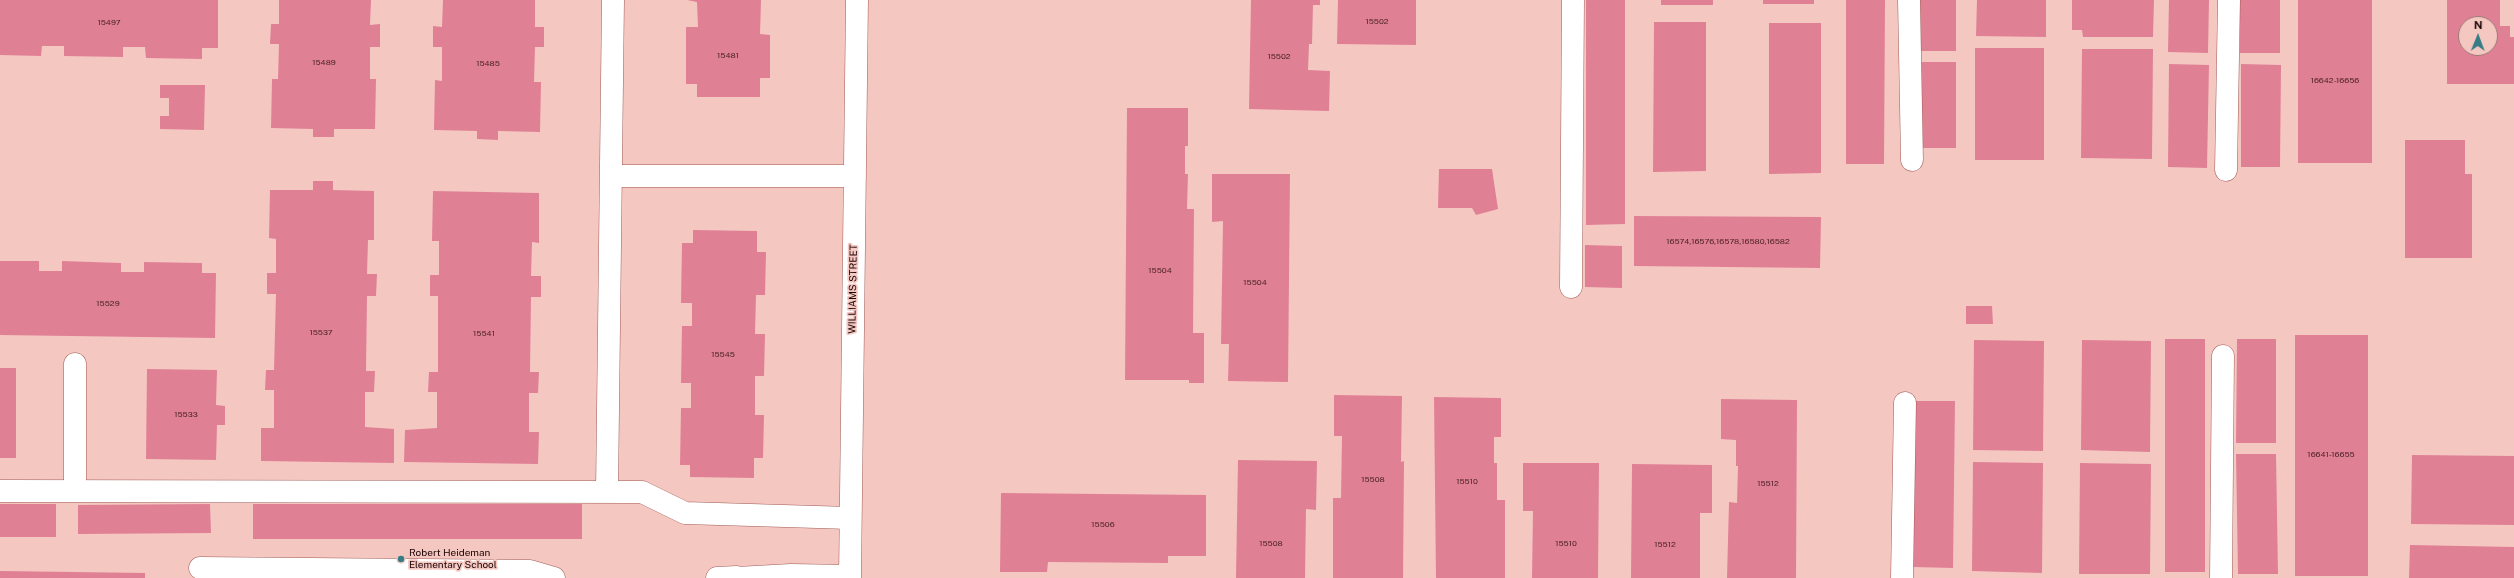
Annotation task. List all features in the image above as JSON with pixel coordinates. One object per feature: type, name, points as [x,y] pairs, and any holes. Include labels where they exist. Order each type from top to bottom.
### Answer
[{"type":"street","points":[[607,492],[613,0]]},
{"type":"street","name":"WILLIAMS STREET","points":[[850,577],[857,0]]},
{"type":"street","points":[[1571,287],[1573,0]]},
{"type":"street","points":[[1909,0],[1912,160]]},
{"type":"street","points":[[2226,170],[2229,0]]},
{"type":"street","points":[[611,176],[855,176]]},
{"type":"street","points":[[2221,578],[2223,356]]},
{"type":"street","points":[[74,491],[75,364]]},
{"type":"street","points":[[1902,578],[1905,404]]},
{"type":"street","points":[[0,491],[642,492],[685,513],[850,518]]},
{"type":"street","points":[[200,568],[530,571],[554,578]]},
{"type":"street","points":[[731,578],[850,577]]},
{"type":"building","points":[[0,0],[218,0],[218,48],[202,48],[202,59],[146,58],[145,47],[123,47],[123,57],[64,56],[64,46],[42,46],[41,56],[0,55]]},
{"type":"building","points":[[279,0],[371,0],[370,25],[380,24],[380,47],[370,47],[370,79],[376,79],[375,129],[334,129],[334,137],[313,137],[313,129],[271,128],[272,79],[278,79],[279,44],[270,44],[271,24],[279,24]]},
{"type":"building","points":[[443,0],[535,0],[535,27],[544,27],[544,47],[535,47],[534,82],[541,82],[540,132],[498,131],[498,140],[477,139],[477,131],[434,130],[435,80],[442,81],[442,47],[433,47],[433,26],[442,27]]},
{"type":"building","points":[[687,0],[761,0],[760,34],[770,35],[770,78],[760,78],[760,97],[697,97],[697,84],[686,84],[686,27],[698,27],[697,2]]},
{"type":"building","points":[[1251,0],[1320,0],[1320,5],[1313,5],[1312,44],[1309,44],[1308,70],[1330,71],[1329,111],[1249,109]]},
{"type":"building","points":[[1338,0],[1416,0],[1416,45],[1337,44]]},
{"type":"building","points":[[1586,0],[1625,0],[1625,224],[1586,225]]},
{"type":"building","points":[[1661,0],[1713,0],[1713,5],[1661,5]]},
{"type":"building","points":[[1763,0],[1814,0],[1814,4],[1763,4]]},
{"type":"building","points":[[1846,0],[1885,0],[1884,164],[1846,164]]},
{"type":"building","points":[[1917,0],[1956,0],[1956,51],[1917,51]]},
{"type":"building","points":[[1977,0],[2046,0],[2046,37],[1976,36]]},
{"type":"building","points":[[2072,0],[2154,0],[2153,37],[2083,37],[2082,30],[2072,30]]},
{"type":"building","points":[[2169,0],[2209,0],[2208,53],[2168,52]]},
{"type":"building","points":[[2240,0],[2280,0],[2280,53],[2240,53]]},
{"type":"building","points":[[2298,0],[2372,0],[2372,163],[2298,163]]},
{"type":"building","points":[[2447,0],[2500,0],[2500,26],[2510,26],[2510,37],[2514,37],[2514,84],[2447,84]]},
{"type":"building","points":[[1654,22],[1706,22],[1706,171],[1653,172]]},
{"type":"building","points":[[1769,23],[1821,23],[1821,173],[1769,174]]},
{"type":"building","points":[[1975,48],[2044,48],[2044,160],[1975,160]]},
{"type":"building","points":[[2082,49],[2153,49],[2152,159],[2081,158]]},
{"type":"building","points":[[1917,62],[1956,62],[1956,148],[1917,148]]},
{"type":"building","points":[[2169,64],[2209,65],[2207,168],[2168,167]]},
{"type":"building","points":[[2241,64],[2281,65],[2280,167],[2241,167]]},
{"type":"building","points":[[160,85],[205,85],[204,130],[160,129],[160,116],[169,116],[169,98],[160,98]]},
{"type":"building","points":[[1127,108],[1188,108],[1188,146],[1185,146],[1185,174],[1188,174],[1187,209],[1194,209],[1193,333],[1204,333],[1204,383],[1189,383],[1189,380],[1125,380]]},
{"type":"building","points":[[2405,140],[2465,140],[2465,174],[2472,174],[2472,258],[2405,258]]},
{"type":"building","points":[[1439,169],[1492,169],[1498,209],[1476,215],[1472,208],[1438,208]]},
{"type":"building","points":[[1212,174],[1290,174],[1288,382],[1228,381],[1229,344],[1221,344],[1223,221],[1212,222]]},
{"type":"building","points":[[313,181],[333,181],[333,190],[374,191],[374,240],[368,240],[367,274],[377,274],[376,296],[367,296],[366,371],[375,371],[374,392],[365,392],[365,427],[394,429],[394,463],[261,461],[261,428],[274,428],[274,390],[265,390],[266,370],[274,370],[276,294],[267,294],[267,273],[276,273],[276,239],[269,238],[270,190],[313,190]]},
{"type":"building","points":[[433,191],[539,193],[539,243],[532,242],[531,276],[541,276],[541,297],[531,297],[530,372],[539,372],[538,393],[529,393],[529,432],[539,432],[538,464],[404,462],[405,430],[437,428],[437,392],[428,392],[429,372],[438,372],[438,296],[430,296],[430,275],[439,275],[439,241],[432,241]]},
{"type":"building","points":[[1634,216],[1821,217],[1820,268],[1634,266]]},
{"type":"building","points":[[693,230],[757,231],[757,252],[766,252],[765,295],[756,295],[755,334],[765,334],[764,376],[755,376],[755,415],[764,415],[763,458],[754,458],[754,478],[690,477],[690,465],[680,465],[681,408],[691,408],[691,383],[681,383],[682,326],[692,326],[692,303],[681,303],[682,243],[693,243]]},
{"type":"building","points":[[1585,245],[1622,246],[1622,288],[1585,287]]},
{"type":"building","points":[[0,261],[39,261],[39,271],[62,271],[62,261],[121,263],[121,272],[144,272],[144,262],[202,263],[202,273],[216,273],[215,338],[0,335]]},
{"type":"building","points":[[1966,306],[1992,306],[1993,324],[1966,324]]},
{"type":"building","points":[[2295,335],[2368,335],[2368,576],[2295,576]]},
{"type":"building","points":[[2165,339],[2205,339],[2205,572],[2165,572]]},
{"type":"building","points":[[2237,339],[2276,339],[2276,443],[2236,443]]},
{"type":"building","points":[[1974,340],[2044,341],[2043,451],[1973,450]]},
{"type":"building","points":[[2082,340],[2151,341],[2150,452],[2081,450]]},
{"type":"building","points":[[0,368],[16,368],[16,458],[0,458]]},
{"type":"building","points":[[147,369],[217,370],[216,405],[225,406],[225,425],[217,425],[216,460],[146,459]]},
{"type":"building","points":[[1334,395],[1402,396],[1401,462],[1404,461],[1403,578],[1333,578],[1333,498],[1341,498],[1342,436],[1334,436]]},
{"type":"building","points":[[1434,397],[1501,398],[1501,437],[1494,437],[1494,463],[1497,463],[1497,500],[1505,500],[1505,578],[1436,578]]},
{"type":"building","points":[[1721,399],[1797,400],[1796,578],[1727,578],[1729,502],[1737,503],[1738,466],[1736,466],[1736,440],[1721,439]]},
{"type":"building","points":[[1915,401],[1955,401],[1953,568],[1913,567]]},
{"type":"building","points":[[2236,454],[2276,454],[2278,574],[2238,574]]},
{"type":"building","points":[[2412,455],[2514,456],[2514,525],[2411,524]]},
{"type":"building","points":[[1238,460],[1317,461],[1316,510],[1306,509],[1305,578],[1236,578]]},
{"type":"building","points":[[1973,462],[2043,463],[2042,573],[1972,571]]},
{"type":"building","points":[[1523,463],[1599,463],[1598,578],[1532,578],[1533,511],[1523,511]]},
{"type":"building","points":[[2080,463],[2151,464],[2150,574],[2079,574]]},
{"type":"building","points":[[1632,464],[1712,465],[1712,513],[1700,513],[1700,578],[1631,578]]},
{"type":"building","points":[[1001,493],[1206,495],[1206,556],[1168,556],[1168,563],[1048,562],[1047,572],[1000,572]]},
{"type":"building","points":[[0,504],[56,504],[56,537],[0,537]]},
{"type":"building","points":[[210,504],[211,533],[78,534],[78,505]]},
{"type":"building","points":[[253,504],[582,504],[582,539],[253,539]]},
{"type":"building","points":[[2410,545],[2514,547],[2514,578],[2409,578]]},
{"type":"building","points":[[0,571],[145,573],[145,578],[0,578]]},
{"type":"place","name":"Robert Heideman Elementary School","points":[[401,559]]}]
